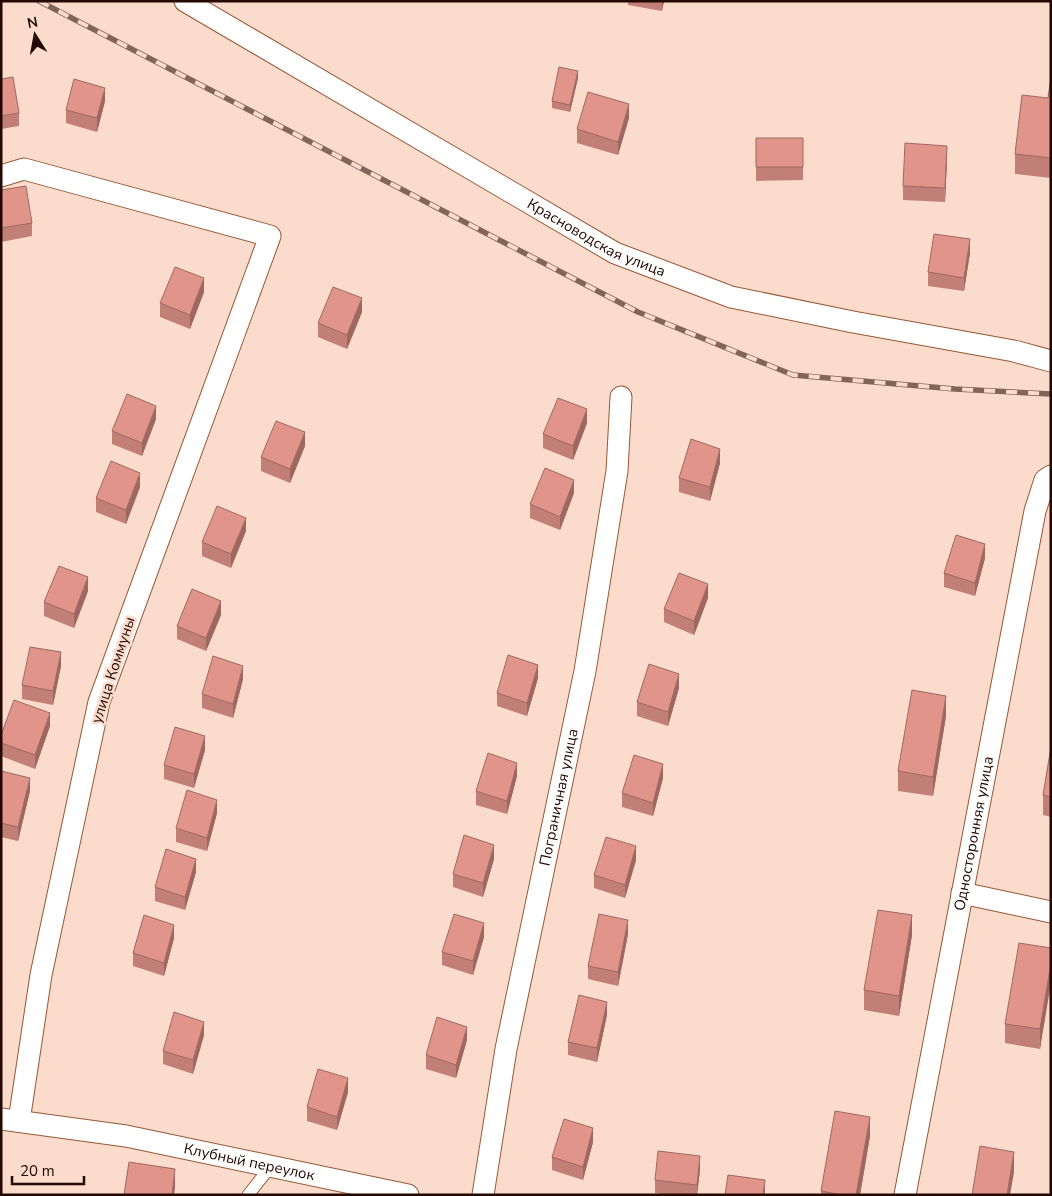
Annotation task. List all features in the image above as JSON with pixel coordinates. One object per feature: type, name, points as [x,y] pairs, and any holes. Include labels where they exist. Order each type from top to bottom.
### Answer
[{"type":"street","name":"Красноводская улица","points":[[185,1],[615,253],[731,297],[853,322],[1014,351],[1051,361]]},
{"type":"street","name":"улица Коммуны","points":[[1,176],[24,169],[270,236],[99,702],[10,1120]]},
{"type":"street","name":"Пограничная улица","points":[[483,1195],[506,1049],[585,670],[617,471],[621,397]]},
{"type":"street","name":"Односторонняя улица","points":[[905,1195],[1035,511],[1045,480],[1051,476]]},
{"type":"street","points":[[962,893],[1051,912]]},
{"type":"street","name":"Клубный переулок","points":[[10,1120],[126,1136],[408,1195]]},
{"type":"lane","points":[[248,1195],[271,1166]]},
{"type":"building","points":[[559,67],[578,71],[570,105],[552,101]]},
{"type":"building","points":[[1051,76],[1051,158],[1015,154],[1022,95],[1048,98]]},
{"type":"building","points":[[13,77],[19,113],[1,116],[1,79]]},
{"type":"building","points":[[74,79],[105,88],[97,118],[66,110]]},
{"type":"building","points":[[588,92],[629,104],[618,142],[577,129]]},
{"type":"building","points":[[756,138],[803,138],[803,167],[756,167]]},
{"type":"building","points":[[905,143],[947,146],[945,188],[903,186]]},
{"type":"building","points":[[26,186],[32,223],[1,228],[1,190]]},
{"type":"building","points":[[934,234],[970,239],[964,278],[928,272]]},
{"type":"building","points":[[175,267],[204,278],[190,315],[160,303]]},
{"type":"building","points":[[333,287],[362,298],[347,335],[318,323]]},
{"type":"building","points":[[127,394],[156,406],[142,443],[112,431]]},
{"type":"building","points":[[558,398],[587,409],[573,446],[543,434]]},
{"type":"building","points":[[276,421],[305,432],[290,469],[261,457]]},
{"type":"building","points":[[691,439],[720,449],[710,487],[679,478]]},
{"type":"building","points":[[111,461],[140,473],[126,510],[96,498]]},
{"type":"building","points":[[545,468],[574,480],[560,517],[530,504]]},
{"type":"building","points":[[217,506],[246,518],[231,554],[202,542]]},
{"type":"building","points":[[956,535],[985,544],[975,583],[944,573]]},
{"type":"building","points":[[59,566],[88,577],[74,614],[44,602]]},
{"type":"building","points":[[679,573],[708,584],[694,621],[664,609]]},
{"type":"building","points":[[192,589],[221,601],[206,638],[177,626]]},
{"type":"building","points":[[30,647],[61,652],[53,691],[22,685]]},
{"type":"building","points":[[508,655],[538,665],[527,703],[497,693]]},
{"type":"building","points":[[213,656],[243,666],[233,704],[202,694]]},
{"type":"building","points":[[649,664],[679,674],[668,712],[637,702]]},
{"type":"building","points":[[912,690],[946,696],[933,777],[898,771]]},
{"type":"building","points":[[14,700],[50,713],[35,755],[1,743],[1,735]]},
{"type":"building","points":[[175,727],[205,736],[194,774],[164,765]]},
{"type":"building","points":[[1051,747],[1051,797],[1043,795]]},
{"type":"building","points":[[488,753],[517,763],[507,801],[476,791]]},
{"type":"building","points":[[634,755],[663,764],[653,803],[622,793]]},
{"type":"building","points":[[1,771],[30,778],[18,827],[1,823]]},
{"type":"building","points":[[187,790],[217,800],[207,838],[176,828]]},
{"type":"building","points":[[464,835],[494,845],[483,883],[453,874]]},
{"type":"building","points":[[606,837],[636,846],[625,885],[594,875]]},
{"type":"building","points":[[166,849],[196,859],[185,897],[155,887]]},
{"type":"building","points":[[878,910],[912,915],[899,996],[864,990]]},
{"type":"building","points":[[454,914],[484,923],[473,961],[442,952]]},
{"type":"building","points":[[599,914],[628,920],[618,972],[588,966]]},
{"type":"building","points":[[144,915],[174,925],[164,963],[133,953]]},
{"type":"building","points":[[1019,943],[1051,948],[1051,963],[1040,1029],[1005,1024]]},
{"type":"building","points":[[579,995],[607,1002],[597,1048],[568,1042]]},
{"type":"building","points":[[174,1012],[204,1022],[193,1060],[163,1051]]},
{"type":"building","points":[[437,1017],[467,1027],[456,1065],[426,1055]]},
{"type":"building","points":[[318,1069],[348,1078],[337,1117],[307,1107]]},
{"type":"building","points":[[835,1111],[870,1117],[856,1195],[842,1195],[821,1191]]},
{"type":"building","points":[[564,1119],[593,1128],[583,1167],[552,1157]]},
{"type":"building","points":[[980,1146],[1014,1152],[1007,1195],[972,1195]]},
{"type":"building","points":[[658,1151],[700,1156],[697,1185],[655,1180]]},
{"type":"building","points":[[129,1162],[175,1169],[172,1195],[124,1195]]},
{"type":"building","points":[[728,1175],[765,1180],[763,1195],[725,1195]]},
{"type":"railway","points":[[39,1],[638,312],[793,375],[955,389],[1051,394]]}]
